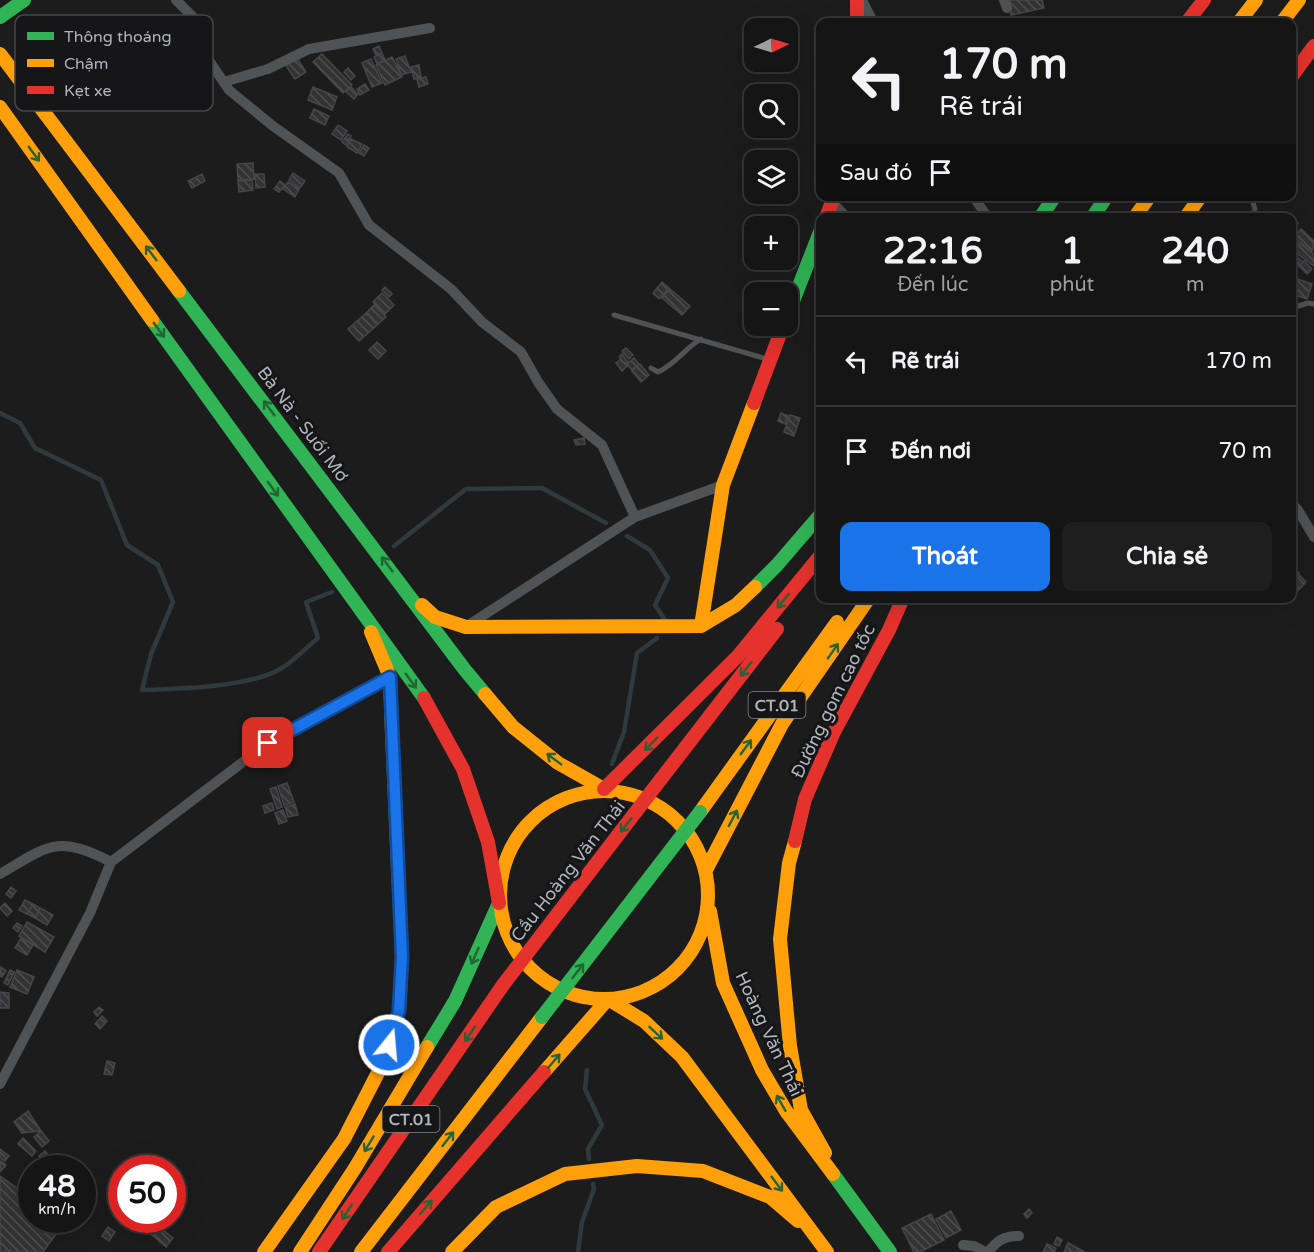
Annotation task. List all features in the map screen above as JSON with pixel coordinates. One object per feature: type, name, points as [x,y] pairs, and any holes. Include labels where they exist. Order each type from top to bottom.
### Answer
[{"type":"main road","points":[[0,17],[24,0]]},
{"type":"main road","points":[[858,18],[860,0]]},
{"type":"main road","points":[[1190,18],[1204,0]]},
{"type":"main road","points":[[1242,18],[1256,0]]},
{"type":"main road","points":[[1284,18],[1299,0]]},
{"type":"main road","points":[[1296,71],[1314,46]]},
{"type":"main road","name":"Bà Nà - Suối Mơ","points":[[0,54],[15,74]]},
{"type":"main road","points":[[0,107],[424,698],[463,769],[488,842],[500,903],[508,937],[526,966],[553,987],[585,999],[622,999],[652,989],[680,968],[700,939],[708,905],[706,870],[692,838],[668,812],[638,795],[603,789],[569,795],[539,812],[516,837],[502,869],[500,903],[455,1001],[355,1168],[300,1252]]},
{"type":"main road","name":"Bà Nà - Suối Mơ","points":[[43,111],[407,590],[465,670],[513,727],[558,763],[603,789]]},
{"type":"main road","points":[[798,288],[816,242]]},
{"type":"main road","points":[[701,626],[723,485],[779,336]]},
{"type":"main road","points":[[407,590],[435,616],[466,627],[701,626],[736,605],[777,565],[816,520]]},
{"type":"main road","points":[[603,789],[738,656],[816,561]]},
{"type":"main road","name":"Cầu Hoàng Văn Thái","points":[[319,1252],[503,986],[816,577]]},
{"type":"main road","name":"CT.01","points":[[361,1252],[700,812],[850,603]]},
{"type":"main road","points":[[706,870],[782,724],[866,603]]},
{"type":"main road","name":"Đường gom cao tốc","points":[[851,1200],[801,1110],[790,1046],[780,939],[789,863],[805,799],[834,732],[889,630],[901,603]]},
{"type":"main road","points":[[264,1252],[344,1139],[384,1061],[399,1011],[402,957],[390,677],[365,618]]},
{"type":"main road","name":"Hoàng Văn Thái","points":[[708,905],[723,983],[762,1070],[786,1111],[890,1252]]},
{"type":"main road","points":[[608,999],[644,1021],[682,1057],[827,1252]]},
{"type":"main road","points":[[388,1252],[608,999]]},
{"type":"main road","points":[[452,1252],[496,1207],[565,1174],[637,1166],[703,1171],[722,1178],[770,1197],[815,1235]]},
{"type":"street","points":[[176,0],[191,15]]},
{"type":"street","points":[[860,0],[871,18]]},
{"type":"street","points":[[224,82],[268,69],[309,49],[430,28]]},
{"type":"street","points":[[213,66],[230,90],[273,126],[339,173],[369,225],[451,289],[482,322],[521,352],[557,409],[602,445],[635,517]]},
{"type":"street","points":[[466,627],[635,517],[723,485]]},
{"type":"street","points":[[1296,508],[1314,537]]},
{"type":"street","points":[[0,1084],[90,913],[111,862],[268,743],[390,677]]},
{"type":"street","points":[[0,874],[44,848],[70,845],[91,851],[111,862]]},
{"type":"street","points":[[963,1245],[974,1246],[987,1252],[998,1240],[1019,1236]]},
{"type":"lane","points":[[1296,307],[1308,303],[1314,304]]},
{"type":"lane","points":[[614,315],[769,360]]},
{"type":"lane","points":[[651,368],[658,372],[669,367],[691,345],[701,339]]},
{"type":"building","points":[[1008,0],[1042,0],[1044,8],[1011,15]]},
{"type":"building","points":[[379,46],[382,53],[376,55],[373,49]]},
{"type":"building","points":[[382,53],[385,60],[377,64],[374,57]]},
{"type":"building","points":[[322,54],[352,85],[343,93],[313,62]]},
{"type":"building","points":[[405,56],[411,72],[401,75],[396,59]]},
{"type":"building","points":[[392,57],[402,77],[385,85],[376,65]]},
{"type":"building","points":[[297,58],[306,72],[295,79],[286,66]]},
{"type":"building","points":[[371,59],[382,83],[372,87],[362,63]]},
{"type":"building","points":[[419,65],[421,77],[414,79],[411,67]]},
{"type":"building","points":[[348,68],[355,76],[351,80],[344,72]]},
{"type":"building","points":[[426,77],[428,84],[419,87],[417,79]]},
{"type":"building","points":[[365,84],[369,90],[360,95],[357,89]]},
{"type":"building","points":[[313,87],[337,97],[332,110],[308,100]]},
{"type":"building","points":[[351,87],[358,94],[354,99],[346,92]]},
{"type":"building","points":[[314,109],[329,116],[325,125],[310,118]]},
{"type":"building","points":[[338,125],[347,131],[341,140],[332,134]]},
{"type":"building","points":[[348,134],[351,136],[346,145],[342,142]]},
{"type":"building","points":[[351,139],[362,144],[357,153],[347,147]]},
{"type":"building","points":[[364,145],[369,148],[364,156],[359,153]]},
{"type":"building","points":[[253,163],[254,179],[238,180],[237,164]]},
{"type":"building","points":[[293,173],[305,181],[300,188],[289,180]]},
{"type":"building","points":[[202,174],[205,181],[192,188],[188,181]]},
{"type":"building","points":[[255,174],[264,174],[265,187],[256,188]]},
{"type":"building","points":[[252,180],[253,190],[239,192],[238,181]]},
{"type":"building","points":[[280,181],[285,185],[279,192],[274,189]]},
{"type":"building","points":[[288,182],[299,189],[295,197],[283,189]]},
{"type":"building","points":[[1301,229],[1314,241],[1312,252],[1296,239],[1296,235]]},
{"type":"building","points":[[1297,242],[1314,254],[1314,266],[1296,253]]},
{"type":"building","points":[[1298,258],[1303,262],[1299,266],[1296,260]]},
{"type":"building","points":[[1304,261],[1312,269],[1307,274],[1299,266]]},
{"type":"building","points":[[1296,278],[1312,284],[1307,299],[1296,295]]},
{"type":"building","points":[[662,282],[669,288],[659,299],[653,293]]},
{"type":"building","points":[[385,287],[392,294],[389,297],[382,290]]},
{"type":"building","points":[[670,289],[690,306],[682,315],[662,298]]},
{"type":"building","points":[[382,293],[394,305],[385,314],[373,302]]},
{"type":"building","points":[[374,305],[386,317],[378,324],[367,312]]},
{"type":"building","points":[[366,313],[377,325],[359,341],[348,329]]},
{"type":"building","points":[[377,342],[386,351],[378,359],[369,350]]},
{"type":"building","points":[[626,348],[633,355],[629,359],[622,351]]},
{"type":"building","points":[[622,354],[628,365],[622,371],[616,363],[621,359],[619,357]]},
{"type":"building","points":[[634,358],[639,364],[632,370],[627,364]]},
{"type":"building","points":[[640,364],[649,375],[641,382],[632,371]]},
{"type":"building","points":[[781,413],[788,416],[785,424],[778,421]]},
{"type":"building","points":[[790,415],[800,418],[794,436],[784,432]]},
{"type":"building","points":[[584,438],[585,444],[576,445],[574,440]]},
{"type":"building","points":[[1299,575],[1306,582],[1296,593],[1296,578]]},
{"type":"building","points":[[287,783],[294,802],[284,805],[278,786]]},
{"type":"building","points":[[276,787],[282,807],[277,809],[270,789]]},
{"type":"building","points":[[272,803],[274,810],[265,813],[263,806]]},
{"type":"building","points":[[295,804],[298,815],[288,817],[285,807]]},
{"type":"building","points":[[283,810],[287,821],[279,824],[275,813]]},
{"type":"building","points":[[11,887],[16,891],[11,898],[6,894]]},
{"type":"building","points":[[25,900],[33,904],[27,914],[19,910]]},
{"type":"building","points":[[5,903],[12,911],[7,916],[0,908]]},
{"type":"building","points":[[33,904],[40,908],[35,918],[27,914]]},
{"type":"building","points":[[40,908],[53,915],[47,925],[35,918]]},
{"type":"building","points":[[27,922],[54,937],[45,952],[19,936]]},
{"type":"building","points":[[17,923],[22,926],[18,932],[13,928]]},
{"type":"building","points":[[21,938],[33,945],[27,955],[15,948]]},
{"type":"building","points":[[1,967],[6,971],[2,977],[0,976]]},
{"type":"building","points":[[10,970],[14,972],[8,985],[4,983]]},
{"type":"building","points":[[17,970],[34,977],[27,994],[10,987]]},
{"type":"building","points":[[0,992],[9,993],[9,1008],[0,1008]]},
{"type":"building","points":[[99,1007],[103,1010],[97,1016],[94,1012]]},
{"type":"building","points":[[102,1016],[107,1021],[100,1029],[95,1024]]},
{"type":"building","points":[[107,1061],[115,1063],[112,1075],[104,1074]]},
{"type":"building","points":[[28,1111],[41,1131],[22,1133],[14,1122]]},
{"type":"building","points":[[41,1131],[49,1141],[42,1147],[34,1137]]},
{"type":"building","points":[[23,1138],[36,1151],[31,1155],[18,1144]]},
{"type":"building","points":[[0,1149],[9,1156],[5,1161],[0,1158]]},
{"type":"building","points":[[0,1162],[6,1165],[1,1171]]},
{"type":"building","points":[[0,1176],[18,1189],[18,1233],[57,1233],[43,1252],[0,1252]]},
{"type":"building","points":[[1029,1209],[1032,1213],[1027,1218],[1024,1214]]},
{"type":"building","points":[[951,1211],[961,1230],[946,1238],[936,1219]]},
{"type":"building","points":[[931,1214],[944,1240],[920,1252],[914,1252],[902,1228]]},
{"type":"building","points":[[108,1227],[108,1233],[114,1233],[109,1241],[102,1236]]},
{"type":"building","points":[[149,1233],[167,1233],[173,1238],[166,1247]]},
{"type":"building","points":[[1057,1237],[1062,1240],[1059,1246],[1054,1244]]},
{"type":"building","points":[[1068,1243],[1085,1252],[1064,1252]]},
{"type":"building","points":[[1047,1244],[1056,1248],[1054,1252],[1043,1252]]},
{"type":"waterway","points":[[0,413],[20,423],[35,448],[101,480],[127,545],[158,565],[173,602],[151,654],[142,690],[194,688],[234,683],[253,679],[282,668],[318,638],[306,602],[332,592]]},
{"type":"waterway","points":[[394,546],[466,489],[542,488],[606,523]]},
{"type":"waterway","points":[[627,536],[650,550],[668,578],[655,605],[665,620]]},
{"type":"waterway","points":[[612,764],[624,732],[637,653],[657,638]]},
{"type":"waterway","points":[[587,1070],[585,1089],[602,1125],[588,1149],[589,1159]]},
{"type":"waterway","points":[[578,1252],[582,1222],[594,1189],[593,1184]]},
{"type":"traffic: fast","points":[[0,17],[24,0]]},
{"type":"traffic: fast","points":[[1043,213],[1052,201]]},
{"type":"traffic: fast","points":[[1095,213],[1104,201]]},
{"type":"traffic: fast","points":[[798,288],[816,242]]},
{"type":"traffic: fast","points":[[179,291],[485,694]]},
{"type":"traffic: fast","points":[[152,320],[424,698]]},
{"type":"traffic: fast","points":[[755,587],[816,520]]},
{"type":"traffic: fast","points":[[388,1048],[399,1011],[402,957],[392,733]]},
{"type":"traffic: fast","points":[[542,1017],[700,812]]},
{"type":"traffic: fast","points":[[427,1047],[455,1001],[499,903]]},
{"type":"traffic: fast","points":[[833,1174],[890,1252]]},
{"type":"traffic: slow","points":[[1242,18],[1256,0]]},
{"type":"traffic: slow","points":[[1285,18],[1299,0]]},
{"type":"traffic: slow","points":[[0,54],[15,74]]},
{"type":"traffic: slow","points":[[0,107],[152,320]]},
{"type":"traffic: slow","points":[[43,111],[179,291]]},
{"type":"traffic: slow","points":[[1138,213],[1146,201]]},
{"type":"traffic: slow","points":[[1189,213],[1197,201]]},
{"type":"traffic: slow","points":[[701,626],[723,485],[754,403]]},
{"type":"traffic: slow","points":[[422,605],[435,617],[466,627],[701,626],[736,605],[755,587]]},
{"type":"traffic: slow","points":[[706,870],[782,724],[866,603]]},
{"type":"traffic: slow","points":[[700,812],[837,622]]},
{"type":"traffic: slow","points":[[371,632],[390,677],[392,733]]},
{"type":"traffic: slow","points":[[485,694],[513,727],[558,763],[604,789]]},
{"type":"traffic: slow","points":[[594,791],[614,791],[634,795],[653,803],[678,821],[691,837],[700,855],[708,885],[708,895],[704,925],[700,935],[691,953],[678,969],[662,982],[634,995],[614,999],[594,999],[574,995],[555,987],[538,976],[523,961],[504,925],[500,905],[500,885],[504,865],[512,846],[523,829],[538,814],[574,795],[594,791]]},
{"type":"traffic: slow","points":[[795,841],[789,863],[780,939],[790,1046],[801,1110],[825,1153]]},
{"type":"traffic: slow","points":[[710,911],[723,983],[762,1070],[786,1111],[833,1174]]},
{"type":"traffic: slow","points":[[608,999],[644,1021],[682,1057],[827,1252]]},
{"type":"traffic: slow","points":[[544,1072],[608,999]]},
{"type":"traffic: slow","points":[[361,1252],[542,1017]]},
{"type":"traffic: slow","points":[[300,1252],[355,1168],[427,1047]]},
{"type":"traffic: slow","points":[[264,1252],[344,1139],[384,1061],[388,1048]]},
{"type":"traffic: slow","points":[[452,1252],[496,1207],[565,1174],[637,1166],[703,1171],[770,1197],[798,1221]]},
{"type":"traffic: jam","points":[[857,0],[857,18]]},
{"type":"traffic: jam","points":[[1190,18],[1204,0]]},
{"type":"traffic: jam","points":[[1296,71],[1314,46]]},
{"type":"traffic: jam","points":[[828,213],[832,201]]},
{"type":"traffic: jam","points":[[754,403],[779,336]]},
{"type":"traffic: jam","points":[[604,789],[738,656],[816,561]]},
{"type":"traffic: jam","points":[[795,841],[805,799],[834,732],[889,630],[901,603]]},
{"type":"traffic: jam","points":[[661,779],[777,629]]},
{"type":"traffic: jam","points":[[424,698],[463,769],[488,842],[499,903]]},
{"type":"traffic: jam","points":[[503,985],[661,779]]},
{"type":"traffic: jam","points":[[319,1252],[503,985]]},
{"type":"traffic: jam","points":[[388,1252],[544,1072]]},
{"type":"route","points":[[268,743],[390,677],[402,957],[399,1011],[389,1045]]}]
